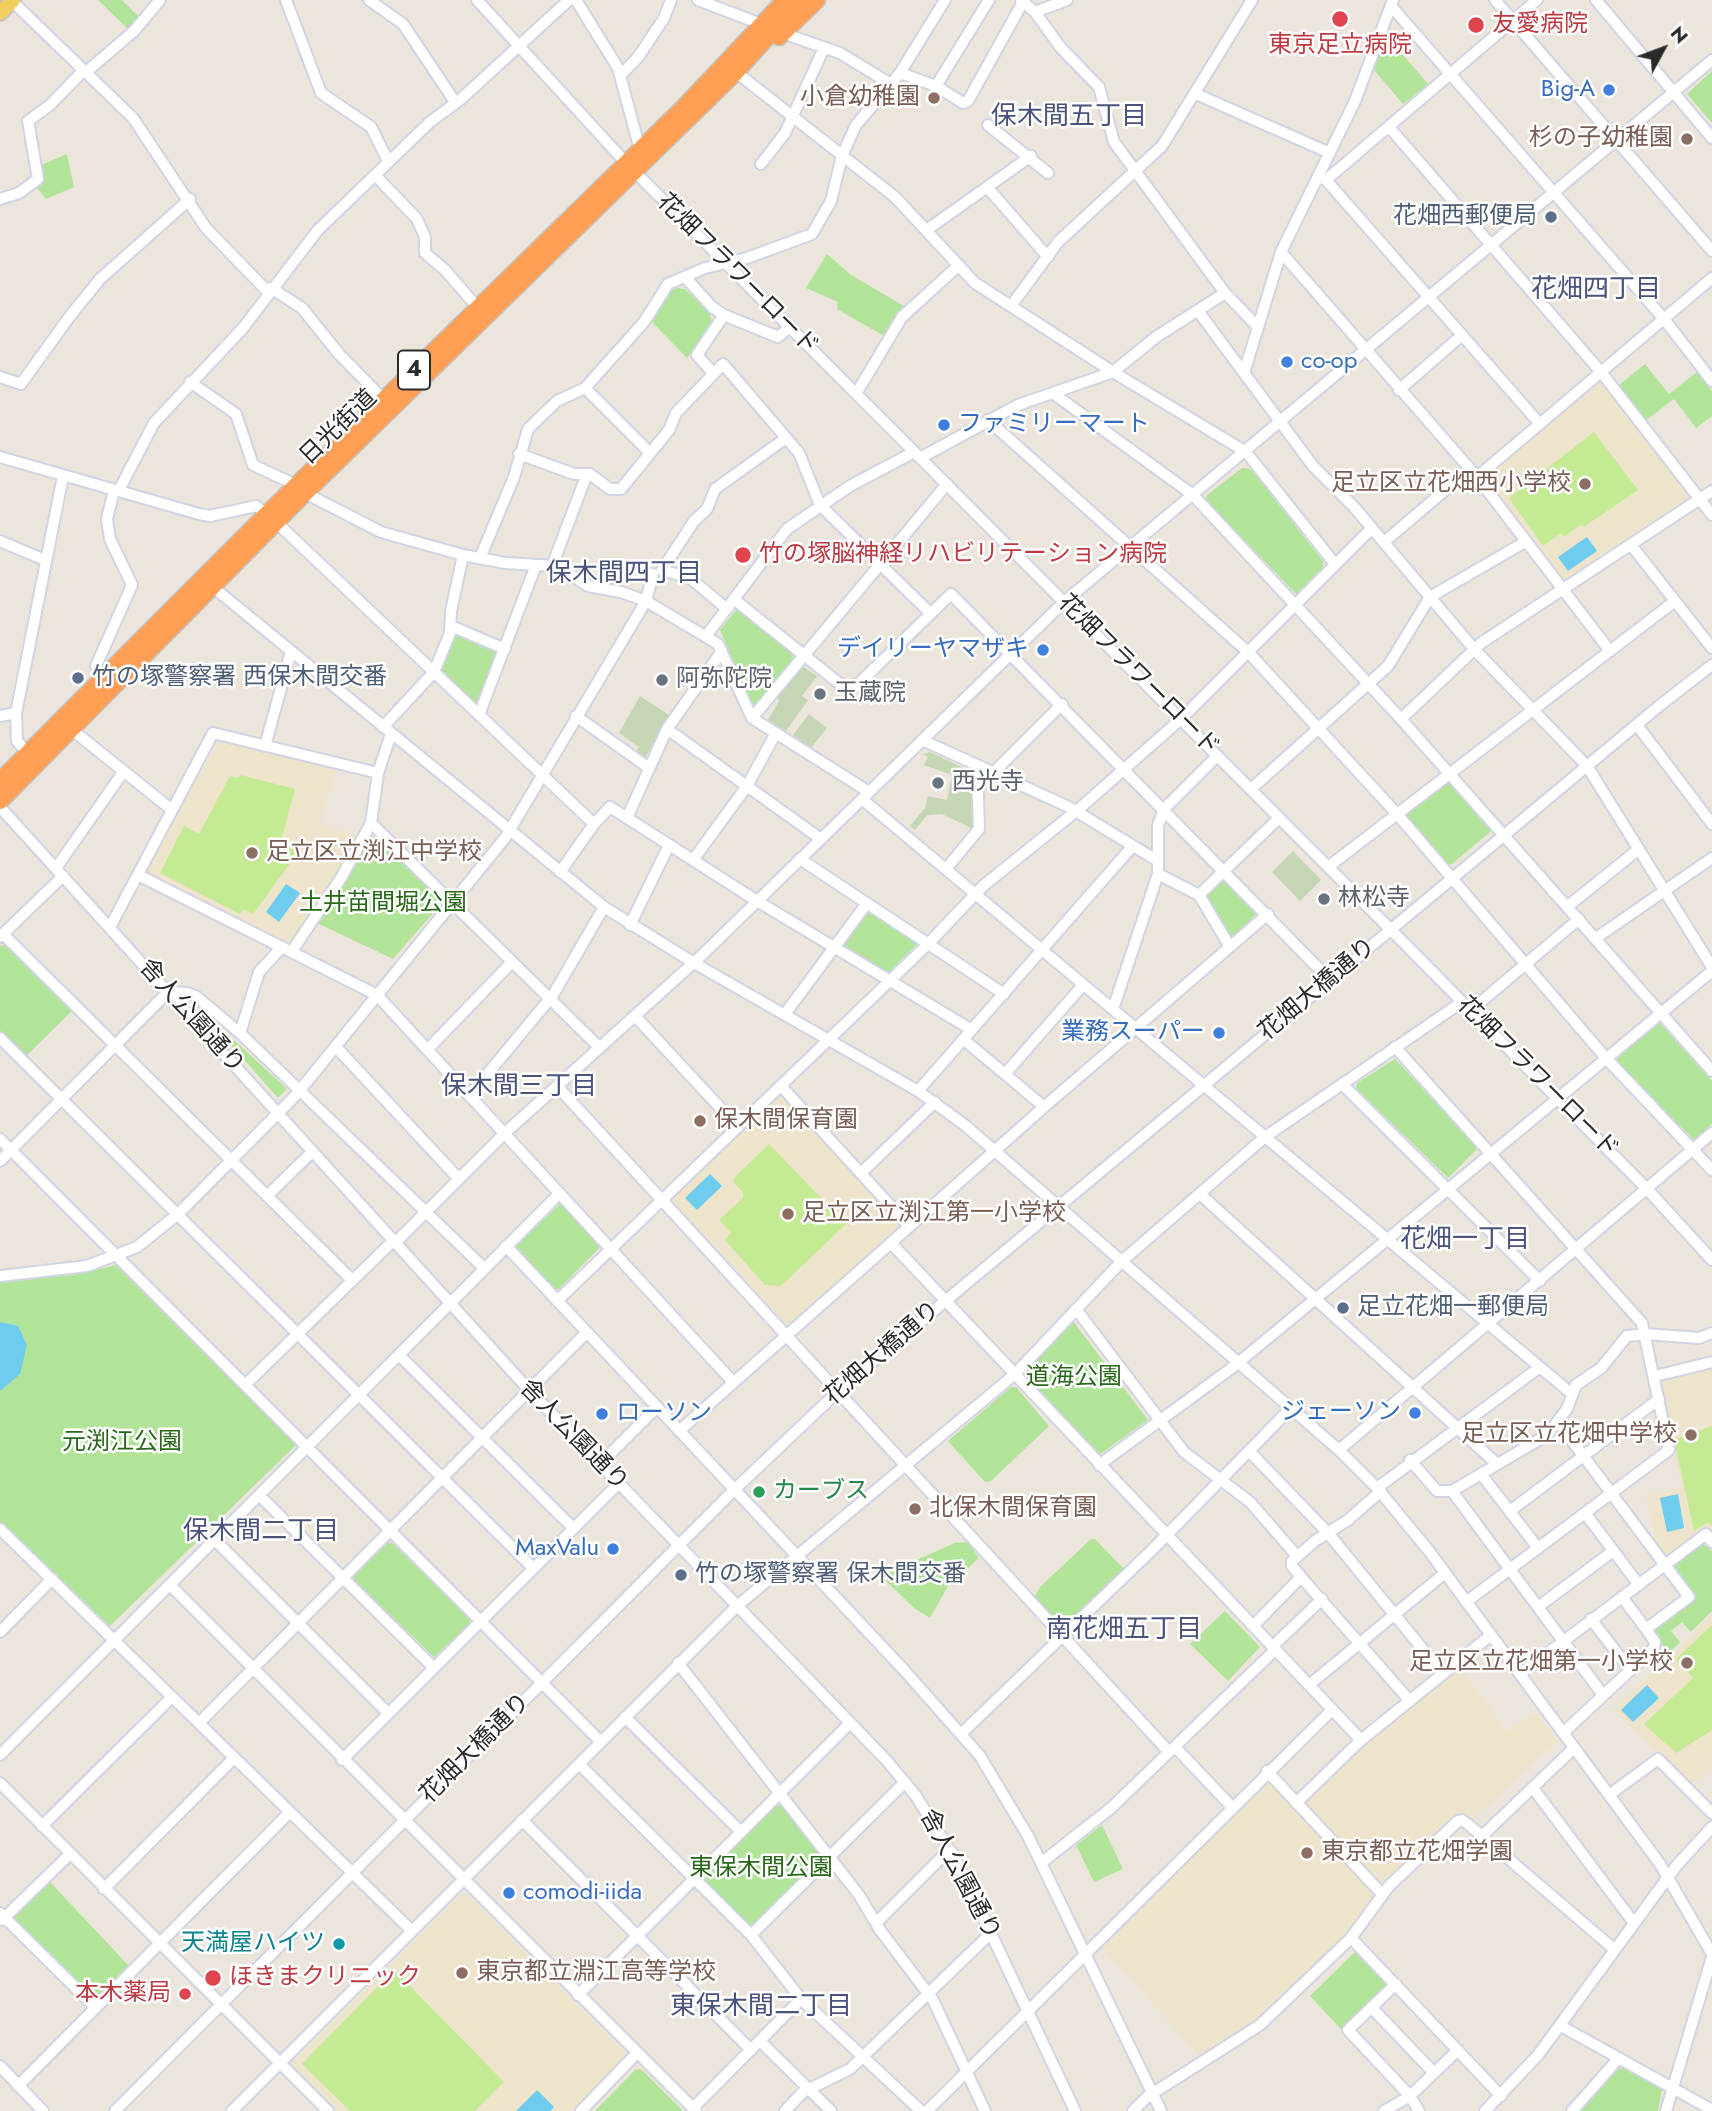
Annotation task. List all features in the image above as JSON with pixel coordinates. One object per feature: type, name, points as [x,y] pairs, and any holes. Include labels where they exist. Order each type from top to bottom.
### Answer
[{"type":"highway","name":"日光街道","points":[[300,489],[631,168],[640,150],[785,0]]},
{"type":"highway","name":"日光街道","points":[[0,801],[384,400],[478,308],[736,72],[800,0]]},
{"type":"highway","name":"4","points":[[736,72],[817,0]]},
{"type":"highway","name":"日光街道","points":[[0,781],[102,677],[207,583]]},
{"type":"main road","points":[[0,13],[12,1]]},
{"type":"street","points":[[286,0],[321,93],[371,127],[388,161]]},
{"type":"street","points":[[369,0],[403,24],[455,102]]},
{"type":"street","name":"花畑フラワーロード","points":[[477,0],[631,168],[1391,930],[1647,1189],[1712,1260]]},
{"type":"street","points":[[102,677],[96,666],[132,585],[110,539],[107,519],[117,490],[155,423],[190,382],[243,328],[318,230],[388,161],[569,0]]},
{"type":"street","points":[[576,0],[620,76],[640,150]]},
{"type":"street","points":[[620,76],[639,56],[664,18],[671,0]]},
{"type":"street","points":[[698,0],[761,24]]},
{"type":"street","points":[[480,558],[514,477],[528,429],[541,413],[557,401],[585,388],[644,321],[668,284],[705,268],[726,264],[812,234],[831,201],[842,156],[856,125],[900,73],[946,0]]},
{"type":"street","points":[[936,86],[989,0]]},
{"type":"street","points":[[1035,12],[1067,0]]},
{"type":"street","points":[[1011,306],[1058,243],[1163,146],[1252,0]]},
{"type":"street","points":[[1495,0],[1712,251]]},
{"type":"street","points":[[1322,178],[1389,127],[1537,0]]},
{"type":"street","points":[[1596,0],[1712,138]]},
{"type":"street","points":[[12,1],[133,118],[190,199],[206,228],[270,290],[302,308],[339,354],[384,400]]},
{"type":"street","points":[[0,199],[19,193],[38,179],[28,121],[134,31],[157,1]]},
{"type":"street","points":[[900,73],[936,86],[963,103],[968,101],[1022,1],[1035,12],[1061,48],[1099,87],[1114,142],[1225,293],[1257,326]]},
{"type":"street","points":[[1244,373],[1281,253],[1322,178],[1392,3],[1664,319],[1712,381]]},
{"type":"street","points":[[786,30],[791,36],[859,63],[889,83]]},
{"type":"street","points":[[761,164],[785,133],[824,48]]},
{"type":"street","points":[[245,1385],[352,1280],[426,1214],[505,1133],[694,963],[1063,602],[1246,452],[1712,60]]},
{"type":"street","points":[[736,72],[895,197],[928,229],[975,283],[1112,372],[1246,452],[1335,564]]},
{"type":"street","points":[[1196,94],[1330,153]]},
{"type":"street","points":[[988,125],[1031,156],[1048,173]]},
{"type":"street","points":[[1389,127],[1601,372],[1712,515]]},
{"type":"street","points":[[928,229],[1031,156]]},
{"type":"street","points":[[375,175],[417,219],[425,237],[425,253],[445,270],[478,308]]},
{"type":"street","points":[[1322,178],[1540,424]]},
{"type":"street","points":[[988,187],[1048,257]]},
{"type":"street","points":[[0,377],[21,384],[100,279],[190,199]]},
{"type":"street","points":[[1281,253],[1473,473],[1610,651]]},
{"type":"street","points":[[856,394],[902,317],[959,265]]},
{"type":"street","points":[[685,277],[712,307],[723,315],[778,337],[790,327]]},
{"type":"street","points":[[1384,542],[1540,424],[1712,278]]},
{"type":"street","points":[[706,636],[779,538],[820,505],[1017,405],[1112,372],[1156,337],[1225,293]]},
{"type":"street","points":[[1099,1465],[1238,1362],[1712,969],[1587,766],[1474,649],[1372,528],[1313,466],[1198,311]]},
{"type":"street","points":[[713,373],[697,355],[723,315]]},
{"type":"street","points":[[1399,390],[1461,335]]},
{"type":"street","points":[[519,454],[574,474],[587,474],[615,491],[629,481],[649,452],[669,430],[676,413],[713,373],[723,365],[727,366],[799,453],[820,505],[930,613]]},
{"type":"street","points":[[190,382],[236,414],[253,465],[381,532],[463,555],[562,568],[588,586],[621,592],[646,601],[718,644],[752,718],[866,795],[946,869],[1041,950],[1570,1392]]},
{"type":"street","points":[[585,388],[649,452]]},
{"type":"street","points":[[1054,394],[1193,495],[1401,719],[1712,1071]]},
{"type":"street","points":[[988,420],[1249,653],[1396,814],[1605,1057],[1712,1170]]},
{"type":"street","points":[[786,438],[715,489],[707,509],[694,520],[662,569],[690,578],[731,604],[804,655],[849,692],[951,594],[1125,768],[1330,980]]},
{"type":"street","points":[[0,457],[210,516],[256,506],[272,518],[594,824]]},
{"type":"street","points":[[552,566],[587,474]]},
{"type":"street","points":[[27,753],[17,741],[16,713],[63,476]]},
{"type":"street","points":[[752,718],[947,484]]},
{"type":"street","points":[[1401,719],[1474,649],[1712,491]]},
{"type":"street","points":[[557,1301],[928,944],[976,894],[1181,719],[1372,528]]},
{"type":"street","points":[[0,541],[46,560]]},
{"type":"street","points":[[1251,789],[1388,666],[1430,597],[1525,542]]},
{"type":"street","points":[[1631,544],[1712,648]]},
{"type":"street","points":[[240,1033],[259,972],[287,949],[341,878],[371,823],[387,731],[434,672],[451,626],[451,611],[463,555]]},
{"type":"street","points":[[479,715],[536,565]]},
{"type":"street","points":[[0,1276],[54,1272],[117,1258],[151,1238],[299,1092],[505,838],[540,774],[646,601],[653,574]]},
{"type":"street","points":[[207,583],[604,907],[694,963],[829,1038],[934,1102],[1059,1205],[1292,1408],[1379,1489],[1446,1573],[1660,1864],[1712,1955],[1666,2111]]},
{"type":"street","points":[[1328,867],[1675,601]]},
{"type":"street","points":[[451,626],[505,649]]},
{"type":"street","points":[[627,818],[667,729],[722,651]]},
{"type":"street","points":[[265,746],[291,652]]},
{"type":"street","name":"花畑大橋通り","points":[[116,2111],[734,1490],[838,1392],[1452,878],[1712,665]]},
{"type":"street","points":[[993,773],[1062,704]]},
{"type":"street","points":[[0,716],[16,713]]},
{"type":"street","points":[[576,716],[649,768]]},
{"type":"street","points":[[1637,725],[1712,824]]},
{"type":"street","points":[[71,729],[172,810]]},
{"type":"street","points":[[667,729],[821,839]]},
{"type":"street","points":[[110,927],[213,733],[378,772]]},
{"type":"street","points":[[693,860],[747,786],[776,733]]},
{"type":"street","points":[[922,740],[1076,811],[1132,848],[1158,861]]},
{"type":"street","points":[[1112,1009],[1158,874],[1158,826],[1164,809],[1217,756]]},
{"type":"street","points":[[946,869],[979,829],[977,766]]},
{"type":"street","points":[[124,771],[60,872],[2,936],[352,1280]]},
{"type":"street","name":"舎人公園通り","points":[[0,807],[529,1390],[905,1782],[952,1852],[1075,2111]]},
{"type":"street","points":[[559,872],[610,807],[757,901],[972,1030]]},
{"type":"street","points":[[1199,895],[1279,818]]},
{"type":"street","points":[[371,823],[600,1048]]},
{"type":"street","points":[[630,925],[669,845]]},
{"type":"street","points":[[918,1091],[1132,848]]},
{"type":"street","points":[[1568,906],[1639,849]]},
{"type":"street","points":[[1596,938],[1712,858]]},
{"type":"street","points":[[800,859],[1004,994]]},
{"type":"street","points":[[1158,874],[1199,895],[1230,947]]},
{"type":"street","points":[[138,875],[377,995],[733,1382]]},
{"type":"street","points":[[785,1014],[867,904]]},
{"type":"street","points":[[470,1094],[549,998],[604,907]]},
{"type":"street","points":[[679,1431],[995,1150],[1268,914]]},
{"type":"street","points":[[1470,1011],[1579,919]]},
{"type":"street","points":[[428,1049],[512,962]]},
{"type":"street","points":[[1005,1074],[1083,985]]},
{"type":"street","points":[[0,1161],[168,992],[197,997],[240,1033],[484,1268]]},
{"type":"street","points":[[232,2111],[737,1606],[1015,1374],[1122,1261],[1265,1137],[1462,1002]]},
{"type":"street","points":[[635,1016],[738,1127]]},
{"type":"street","points":[[0,1038],[532,1567]]},
{"type":"street","points":[[963,1039],[1044,1107]]},
{"type":"street","points":[[336,1047],[459,1179]]},
{"type":"street","points":[[1395,1047],[1642,1323],[1669,1450],[1466,1602]]},
{"type":"street","points":[[1342,1084],[1540,1281]]},
{"type":"street","points":[[558,1086],[1061,1637],[1232,1807]]},
{"type":"street","points":[[781,1086],[909,1226]]},
{"type":"street","points":[[861,1173],[934,1102]]},
{"type":"street","points":[[1339,1450],[1712,1133]]},
{"type":"street","points":[[0,1139],[601,1742]]},
{"type":"street","points":[[267,1196],[312,1152]]},
{"type":"street","points":[[0,1755],[560,1193]]},
{"type":"street","points":[[1200,1194],[1497,1464]]},
{"type":"street","points":[[891,1243],[1359,1739]]},
{"type":"street","points":[[506,1246],[962,1733],[1005,1793],[1161,2111]]},
{"type":"street","points":[[1076,1310],[1184,1452],[1251,1502],[1297,1556]]},
{"type":"street","points":[[199,1723],[587,1332]]},
{"type":"street","points":[[1410,1460],[1437,1490],[1452,1491],[1530,1447],[1558,1422],[1570,1392],[1576,1385],[1601,1368],[1627,1336],[1646,1334],[1699,1338],[1712,1334]]},
{"type":"street","points":[[399,1355],[573,1528]]},
{"type":"street","points":[[1655,1376],[1712,1362]]},
{"type":"street","points":[[1410,1701],[1292,1566],[1297,1556],[1349,1520],[1410,1460],[1540,1367]]},
{"type":"street","points":[[1510,1511],[1659,1399]]},
{"type":"street","points":[[600,1464],[657,1407]]},
{"type":"street","points":[[962,1733],[1292,1408]]},
{"type":"street","points":[[1558,1422],[1689,1597],[1646,1629]]},
{"type":"street","points":[[1249,1451],[1328,1533],[1443,1674]]},
{"type":"street","points":[[1481,1474],[1538,1548]]},
{"type":"street","points":[[342,1760],[532,1567],[619,1483]]},
{"type":"street","points":[[1452,1491],[1603,1695]]},
{"type":"street","points":[[259,1495],[434,1668]]},
{"type":"street","points":[[1585,1513],[1639,1585]]},
{"type":"street","points":[[0,1529],[412,1931]]},
{"type":"street","points":[[1520,1674],[1706,1534],[1712,1542]]},
{"type":"street","points":[[215,1540],[388,1713]]},
{"type":"street","points":[[1538,1607],[1613,1551]]},
{"type":"street","points":[[1309,1685],[1446,1573]]},
{"type":"street","points":[[1253,1626],[1301,1577]]},
{"type":"street","points":[[0,1632],[52,1579]]},
{"type":"street","points":[[171,1586],[694,2110],[801,1999]]},
{"type":"street","points":[[1563,1733],[1654,1648],[1655,1642],[1622,1597]]},
{"type":"street","points":[[1041,1863],[1111,1808],[1322,1599]]},
{"type":"street","points":[[1591,1619],[1630,1670]]},
{"type":"street","points":[[1296,1803],[1359,1739],[1491,1635]]},
{"type":"street","points":[[678,1663],[859,1895],[876,1923],[928,1993],[985,2111]]},
{"type":"street","points":[[42,1826],[172,1697]]},
{"type":"street","points":[[927,2111],[1266,1771],[1332,1710]]},
{"type":"street","points":[[625,1717],[741,1832]]},
{"type":"street","points":[[578,1995],[850,1723]]},
{"type":"street","points":[[1482,1836],[1574,1748]]},
{"type":"street","points":[[104,1889],[234,1758]]},
{"type":"street","points":[[1609,1795],[1658,1759],[1712,1813]]},
{"type":"street","points":[[579,1764],[751,1935],[801,1999],[921,2111]]},
{"type":"street","points":[[1266,1771],[1382,1894]]},
{"type":"street","points":[[751,1935],[905,1782]]},
{"type":"street","points":[[0,1783],[328,2111]]},
{"type":"street","points":[[1533,1788],[1634,1923]]},
{"type":"street","points":[[18,2086],[290,1812]]},
{"type":"street","points":[[523,1820],[751,2050]]},
{"type":"street","points":[[1133,2111],[1153,2094],[1260,2025],[1351,1938],[1382,1894],[1458,1821],[1462,1820],[1482,1836],[1615,1950]]},
{"type":"street","points":[[1485,2111],[1502,2096],[1561,2026],[1667,1878],[1712,1827]]},
{"type":"street","points":[[876,1923],[941,1858],[952,1852]]},
{"type":"street","points":[[69,1854],[2,1918],[96,2008]]},
{"type":"street","points":[[785,2111],[793,2100],[808,2089],[850,2069],[864,2057],[991,1933]]},
{"type":"street","points":[[1351,1938],[1502,2096]]},
{"type":"street","points":[[1396,1984],[1348,2030],[1410,2096],[1419,2111]]},
{"type":"street","points":[[1371,2008],[1434,2073]]},
{"type":"street","points":[[1561,2026],[1712,2110]]},
{"type":"street","points":[[760,2041],[831,2111]]},
{"type":"street","points":[[1384,2111],[1410,2096],[1458,2050]]},
{"type":"street","points":[[581,2111],[637,2053]]},
{"type":"street","points":[[1572,2111],[1619,2058]]},
{"type":"street","points":[[0,2066],[43,2111]]},
{"type":"shaded area","name":"足立区立花畑西小学校","points":[[1598,381],[1603,382],[1686,491],[1686,499],[1562,581],[1490,489],[1487,475]]},
{"type":"shaded area","name":"足立区立渕江中学校","points":[[219,740],[337,769],[320,822],[359,836],[337,875],[290,942],[286,943],[147,875],[145,869]]},
{"type":"shaded area","name":"足立区立渕江第一小学校","points":[[781,1096],[901,1226],[792,1323],[786,1323],[675,1204],[675,1196]]},
{"type":"shaded area","name":"足立区立花畑中学校","points":[[1712,1366],[1712,1530],[1708,1526],[1669,1554],[1664,1554],[1655,1540],[1646,1495],[1681,1487],[1661,1382],[1664,1378]]},
{"type":"shaded area","name":"足立区立花畑第一小学校","points":[[1712,1616],[1712,1770],[1692,1784],[1613,1710]]},
{"type":"shaded area","name":"東京都立花畑学園","points":[[1460,1667],[1507,1732],[1535,1712],[1558,1741],[1471,1821],[1460,1812],[1373,1893],[1373,1899],[1347,1937],[1256,2023],[1201,2057],[1102,1948],[1265,1785],[1271,1785],[1296,1810],[1363,1744]]},
{"type":"shaded area","name":"東京都立淵江高等学校","points":[[464,1892],[625,2057],[573,2111],[337,2111],[290,2064]]},
{"type":"green space","points":[[98,0],[122,0],[140,18],[129,30]]},
{"type":"green space","points":[[1386,35],[1428,84],[1403,104],[1374,70]]},
{"type":"green space","points":[[1712,71],[1712,123],[1687,94]]},
{"type":"green space","points":[[67,154],[74,187],[46,199],[37,188],[41,183],[39,166]]},
{"type":"green space","points":[[827,254],[851,275],[904,306],[884,336],[837,309],[838,302],[806,288]]},
{"type":"green space","points":[[685,289],[710,314],[712,322],[687,358],[652,322],[670,291]]},
{"type":"green space","points":[[1645,364],[1669,394],[1697,372],[1712,391],[1712,416],[1696,428],[1674,399],[1645,421],[1618,386]]},
{"type":"green space","points":[[1594,432],[1638,490],[1585,526],[1580,525],[1564,537],[1561,533],[1543,546],[1509,498]]},
{"type":"green space","points":[[1242,468],[1251,469],[1323,561],[1323,567],[1296,594],[1206,500],[1207,495]]},
{"type":"green space","points":[[740,609],[792,654],[793,658],[755,705],[752,704],[720,630],[736,610]]},
{"type":"green space","points":[[456,632],[498,653],[480,702],[475,705],[441,673]]},
{"type":"green space","points":[[802,666],[817,676],[802,696],[808,700],[786,731],[768,720],[779,701],[777,697]]},
{"type":"green space","points":[[640,696],[669,715],[645,758],[636,752],[639,747],[619,733]]},
{"type":"green space","points":[[809,714],[827,728],[811,748],[793,735]]},
{"type":"green space","points":[[930,752],[968,770],[972,776],[973,829],[942,814],[927,815],[915,830],[910,826],[925,808],[928,796],[947,800],[952,775],[924,765],[928,757],[923,754]]},
{"type":"green space","points":[[241,775],[295,789],[281,841],[285,847],[299,851],[253,914],[243,909],[240,914],[160,873],[184,826],[199,834],[230,776],[238,778]]},
{"type":"green space","points":[[1447,783],[1451,783],[1491,828],[1490,832],[1452,864],[1447,865],[1407,819],[1407,814]]},
{"type":"green space","name":"土井苗間堀公園","points":[[369,836],[374,836],[440,900],[440,905],[393,959],[315,922],[345,884]]},
{"type":"green space","points":[[1293,851],[1321,880],[1300,901],[1272,872]]},
{"type":"green space","points":[[1221,881],[1226,881],[1257,913],[1234,937],[1229,935],[1207,900],[1208,894]]},
{"type":"green space","points":[[872,912],[918,943],[889,972],[844,948],[843,943],[866,913]]},
{"type":"green space","points":[[7,944],[74,1009],[25,1057],[0,1033],[0,946]]},
{"type":"green space","points":[[198,1007],[287,1089],[279,1097],[277,1097]]},
{"type":"green space","points":[[1658,1021],[1712,1081],[1712,1124],[1694,1140],[1615,1061]]},
{"type":"green space","points":[[1395,1059],[1478,1148],[1448,1178],[1356,1088],[1357,1083]]},
{"type":"green space","points":[[769,1144],[846,1224],[781,1286],[765,1285],[725,1240],[731,1233],[719,1220],[743,1198],[743,1192],[734,1183],[734,1178]]},
{"type":"green space","points":[[561,1203],[600,1247],[559,1289],[555,1289],[516,1246]]},
{"type":"green space","name":"元渕江公園","points":[[116,1265],[296,1445],[110,1626],[0,1524],[0,1281],[74,1275]]},
{"type":"green space","name":"道海公園","points":[[1073,1321],[1148,1420],[1100,1454],[1022,1372]]},
{"type":"green space","points":[[1011,1387],[1016,1387],[1049,1426],[991,1481],[985,1482],[948,1441]]},
{"type":"green space","points":[[1712,1426],[1712,1526],[1708,1522],[1694,1531],[1674,1440]]},
{"type":"green space","points":[[1091,1539],[1095,1539],[1123,1568],[1122,1572],[1060,1629],[1034,1598],[1040,1587]]},
{"type":"green space","points":[[968,1542],[979,1558],[948,1586],[930,1618],[914,1608],[886,1581],[887,1573],[955,1543]]},
{"type":"green space","points":[[387,1543],[392,1543],[470,1619],[469,1624],[434,1657],[354,1580],[353,1576]]},
{"type":"green space","points":[[1703,1544],[1712,1551],[1712,1611],[1691,1632],[1682,1622],[1671,1631],[1680,1642],[1669,1653],[1654,1634],[1654,1629],[1696,1598],[1674,1568],[1675,1564]]},
{"type":"green space","points":[[1225,1611],[1260,1647],[1228,1681],[1190,1644]]},
{"type":"green space","points":[[1712,1625],[1712,1730],[1676,1753],[1644,1724],[1693,1678],[1676,1659]]},
{"type":"green space","name":"東保木間公園","points":[[776,1805],[781,1805],[819,1853],[818,1861],[753,1926],[747,1925],[703,1881],[703,1876]]},
{"type":"green space","points":[[1102,1825],[1123,1869],[1094,1882],[1076,1845]]},
{"type":"green space","points":[[49,1881],[129,1966],[97,1997],[92,1997],[13,1918]]},
{"type":"green space","points":[[1356,1951],[1385,1982],[1385,1987],[1341,2029],[1310,1996]]},
{"type":"green space","points":[[394,1970],[504,2082],[475,2111],[350,2111],[302,2064]]},
{"type":"green space","points":[[1622,2068],[1662,2089],[1658,2111],[1579,2111],[1617,2069]]},
{"type":"green space","points":[[641,2069],[683,2111],[595,2111],[635,2070]]},
{"type":"water","points":[[1587,537],[1597,551],[1568,571],[1558,557]]},
{"type":"water","points":[[286,884],[300,893],[279,922],[266,912]]},
{"type":"water","points":[[710,1174],[722,1186],[697,1210],[685,1198]]},
{"type":"water","points":[[0,1322],[18,1326],[27,1345],[20,1374],[0,1391]]},
{"type":"water","points":[[1678,1494],[1684,1528],[1667,1532],[1660,1498]]},
{"type":"water","points":[[1647,1685],[1659,1698],[1633,1722],[1621,1710]]},
{"type":"water","points":[[537,2090],[554,2107],[550,2111],[516,2111]]},
{"type":"place","name":"東京足立病院","points":[[1340,19]]},
{"type":"place","name":"友愛病院","points":[[1476,25]]},
{"type":"place","name":"Big-A","points":[[1609,90]]},
{"type":"place","name":"小倉幼稚園","points":[[934,98]]},
{"type":"place","name":"杉の子幼稚園","points":[[1687,139]]},
{"type":"place","name":"花畑西郵便局","points":[[1551,217]]},
{"type":"place","name":"co-op","points":[[1287,362]]},
{"type":"place","name":"ファミリーマート","points":[[944,425]]},
{"type":"place","name":"足立区立花畑西小学校","points":[[1585,484]]},
{"type":"place","name":"竹の塚脳神経リハビリテーション病院","points":[[743,555]]},
{"type":"place","name":"デイリーヤマザキ","points":[[1043,650]]},
{"type":"place","name":"竹の塚警察署 西保木間交番","points":[[78,678]]},
{"type":"place","name":"阿弥陀院","points":[[662,680]]},
{"type":"place","name":"玉蔵院","points":[[820,694]]},
{"type":"place","name":"西光寺","points":[[938,783]]},
{"type":"place","name":"足立区立渕江中学校","points":[[252,853]]},
{"type":"place","name":"林松寺","points":[[1324,899]]},
{"type":"place","name":"業務スーパー","points":[[1219,1033]]},
{"type":"place","name":"保木間保育園","points":[[700,1121]]},
{"type":"place","name":"足立区立渕江第一小学校","points":[[788,1214]]},
{"type":"place","name":"足立花畑一郵便局","points":[[1343,1308]]},
{"type":"place","name":"ジェーソン","points":[[1415,1413]]},
{"type":"place","name":"ローソン","points":[[602,1414]]},
{"type":"place","name":"足立区立花畑中学校","points":[[1691,1435]]},
{"type":"place","name":"カーブス","points":[[759,1492]]},
{"type":"place","name":"北保木間保育園","points":[[915,1509]]},
{"type":"place","name":"MaxValu","points":[[613,1549]]},
{"type":"place","name":"竹の塚警察署 保木間交番","points":[[681,1575]]},
{"type":"place","name":"足立区立花畑第一小学校","points":[[1687,1663]]},
{"type":"place","name":"東京都立花畑学園","points":[[1307,1853]]},
{"type":"place","name":"comodi-iida","points":[[509,1893]]},
{"type":"place","name":"天満屋ハイツ","points":[[339,1944]]},
{"type":"place","name":"東京都立淵江高等学校","points":[[462,1973]]},
{"type":"place","name":"ほきまクリニック","points":[[213,1978]]},
{"type":"place","name":"本木薬局","points":[[185,1994]]},
{"type":"district","name":"保木間五丁目","points":[[1069,118]]},
{"type":"district","name":"花畑四丁目","points":[[1596,291]]},
{"type":"district","name":"保木間四丁目","points":[[624,575]]},
{"type":"district","name":"保木間三丁目","points":[[519,1088]]},
{"type":"district","name":"花畑一丁目","points":[[1465,1241]]},
{"type":"district","name":"保木間二丁目","points":[[261,1533]]},
{"type":"district","name":"南花畑五丁目","points":[[1124,1631]]},
{"type":"district","name":"東保木間二丁目","points":[[761,2008]]}]
